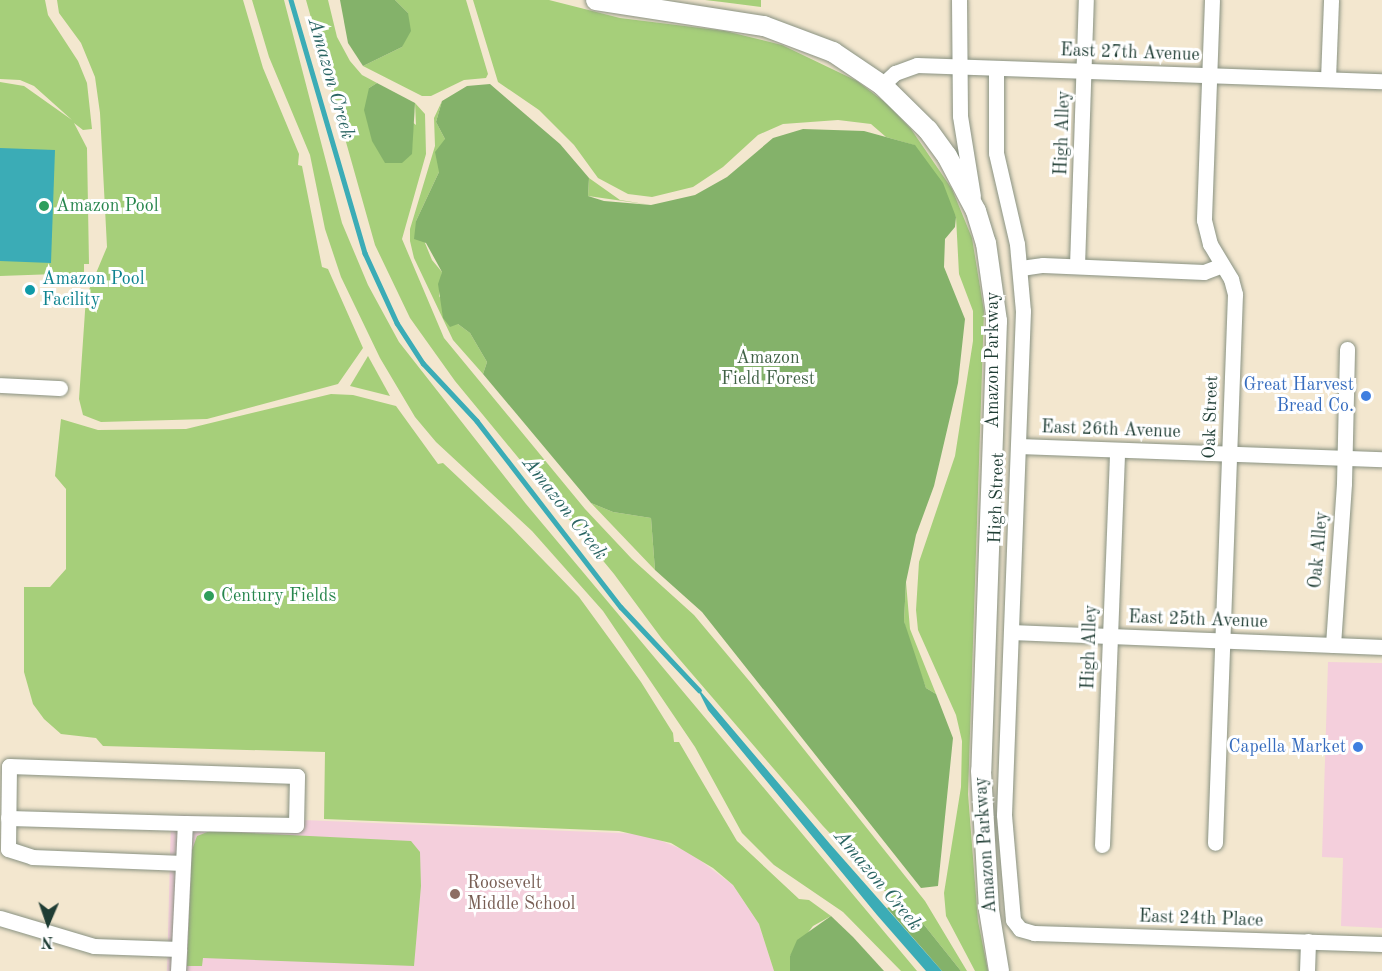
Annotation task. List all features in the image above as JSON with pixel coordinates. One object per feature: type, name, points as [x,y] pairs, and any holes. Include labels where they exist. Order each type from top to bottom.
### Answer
[{"type":"main road","name":"Amazon Parkway","points":[[596,0],[764,26],[832,52],[882,85],[941,147],[976,211],[986,243],[997,321],[981,771],[989,910],[999,971]]},
{"type":"street","points":[[959,0],[957,66],[962,131],[976,211]]},
{"type":"street","name":"High Alley","points":[[1077,266],[1086,0]]},
{"type":"street","name":"Oak Street","points":[[1212,0],[1204,220],[1210,244],[1235,294],[1215,843]]},
{"type":"street","points":[[1328,80],[1331,0]]},
{"type":"street","name":"East 27th Avenue","points":[[882,85],[906,67],[957,66],[1382,81]]},
{"type":"street","name":"High Street","points":[[996,68],[996,153],[1021,268],[1019,446],[1004,814],[1010,911],[1020,929]]},
{"type":"street","points":[[1021,268],[1077,266],[1204,272],[1222,265]]},
{"type":"street","name":"Oak Alley","points":[[1332,645],[1344,458],[1347,350]]},
{"type":"street","points":[[0,386],[60,388]]},
{"type":"street","name":"East 26th Avenue","points":[[1019,446],[1382,459]]},
{"type":"street","name":"High Alley","points":[[1102,845],[1117,450]]},
{"type":"street","name":"East 25th Avenue","points":[[1012,632],[1382,647]]},
{"type":"street","points":[[8,818],[297,825],[297,776],[9,766],[8,818],[4,848],[33,857],[183,863]]},
{"type":"street","points":[[178,971],[185,823]]},
{"type":"street","points":[[0,918],[94,946],[179,949]]},
{"type":"street","name":"East 24th Place","points":[[1020,929],[1034,933],[1382,944]]},
{"type":"street","points":[[1307,971],[1308,941]]},
{"type":"shaded area","points":[[1328,662],[1382,663],[1382,928],[1341,926],[1343,858],[1322,857]]},
{"type":"shaded area","name":"Roosevelt Middle School","points":[[179,815],[644,834],[689,852],[733,885],[759,924],[774,971],[167,971],[171,821]]},
{"type":"green space","name":"Amazon Pool","points":[[0,0],[45,0],[48,15],[78,61],[87,83],[92,129],[83,130],[74,123],[87,148],[89,264],[84,264],[84,281],[60,280],[56,274],[0,276],[0,82],[24,86],[72,120],[34,86],[20,80],[0,79]]},
{"type":"green space","points":[[57,0],[243,0],[263,68],[299,154],[298,165],[302,166],[322,267],[328,269],[363,348],[338,384],[207,419],[101,422],[83,415],[79,399],[86,297],[107,247],[100,113],[95,77],[81,43],[59,13]]},
{"type":"green space","points":[[252,0],[284,0],[342,223],[368,285],[399,342],[526,504],[917,971],[901,971],[843,912],[774,865],[742,833],[695,747],[603,611],[532,531],[436,442],[415,417],[380,358],[341,277],[325,229],[310,155],[269,57]]},
{"type":"green space","points":[[306,0],[328,0],[337,37],[350,61],[362,75],[377,83],[369,88],[416,125],[415,103],[425,114],[426,154],[402,239],[444,338],[585,509],[632,559],[694,615],[751,683],[925,901],[967,971],[961,971],[917,916],[897,904],[823,826],[662,639],[614,574],[455,381],[410,318],[375,245]]},
{"type":"green space","points":[[340,0],[395,0],[408,13],[411,31],[402,47],[363,66],[348,43]]},
{"type":"green space","points":[[395,0],[466,0],[488,74],[486,78],[464,80],[431,96],[422,96],[363,66],[402,47],[408,13]]},
{"type":"green space","points":[[473,0],[549,0],[620,18],[725,31],[782,45],[857,81],[886,103],[911,129],[952,189],[972,238],[984,311],[968,794],[978,921],[988,971],[975,971],[946,916],[944,893],[961,787],[962,741],[956,715],[918,630],[916,610],[919,562],[955,456],[973,341],[973,311],[959,274],[956,217],[914,145],[886,137],[871,124],[838,120],[783,124],[758,135],[723,167],[693,187],[652,197],[628,194],[598,178],[574,145],[539,110],[498,82]]},
{"type":"green space","points":[[705,0],[761,0],[761,7],[722,2]]},
{"type":"green space","points":[[377,83],[415,103],[412,154],[402,163],[385,163],[372,141],[364,110],[369,88]]},
{"type":"green space","name":"Amazon Field Forest","points":[[490,84],[560,144],[589,178],[588,196],[604,201],[651,205],[695,195],[727,177],[773,138],[803,129],[864,131],[915,145],[943,183],[956,217],[955,227],[945,239],[944,267],[965,319],[958,383],[934,486],[916,535],[906,582],[904,621],[926,688],[936,694],[953,738],[938,886],[921,888],[702,612],[655,570],[651,518],[613,512],[591,503],[483,374],[487,362],[470,333],[458,324],[450,327],[443,318],[438,284],[442,272],[426,243],[414,239],[416,221],[439,172],[435,152],[445,139],[436,122],[442,101],[467,86]]},
{"type":"green space","points":[[442,101],[436,122],[445,139],[439,172],[416,221],[432,260],[442,272],[439,296],[458,324],[470,333],[487,362],[483,374],[453,340],[414,258],[410,241],[410,229],[435,146],[434,118]]},
{"type":"green space","points":[[589,178],[620,200],[651,205],[588,196]]},
{"type":"green space","points":[[368,356],[390,396],[350,386]]},
{"type":"green space","points":[[331,394],[353,395],[396,406],[438,464],[443,463],[510,526],[579,597],[641,682],[673,733],[674,742],[679,742],[737,841],[799,899],[809,900],[831,916],[813,926],[790,956],[790,971],[774,971],[759,924],[733,885],[713,868],[671,843],[619,831],[324,819],[325,752],[103,746],[96,738],[61,734],[44,719],[33,704],[24,672],[24,587],[50,587],[66,569],[66,489],[55,476],[61,419],[98,430],[186,429]]},
{"type":"green space","points":[[591,503],[613,512],[651,518],[655,570]]},
{"type":"green space","points":[[906,582],[910,629],[936,694],[926,688],[909,643],[904,621]]},
{"type":"green space","points":[[210,831],[411,841],[420,852],[421,886],[414,966],[203,958],[202,966],[187,966],[192,850],[197,836]]},
{"type":"green space","points":[[897,904],[917,916],[961,971],[942,971],[887,908]]},
{"type":"green space","points":[[831,916],[884,971],[790,971],[790,956],[797,940]]},
{"type":"water","points":[[0,148],[55,150],[51,263],[0,261]]},
{"type":"water","points":[[696,686],[830,844],[942,971],[926,971],[877,915],[708,710]]},
{"type":"waterway","name":"Amazon Creek","points":[[291,0],[365,253],[397,323],[423,363],[477,421],[621,607],[699,690]]},
{"type":"place","name":"Amazon Pool","points":[[44,206]]},
{"type":"place","name":"Amazon Pool Facility","points":[[30,290]]},
{"type":"place","name":"Great Harvest Bread Co.","points":[[1366,396]]},
{"type":"place","name":"Century Fields","points":[[209,596]]},
{"type":"place","name":"Capella Market","points":[[1358,747]]},
{"type":"place","name":"Roosevelt Middle School","points":[[455,894]]}]
